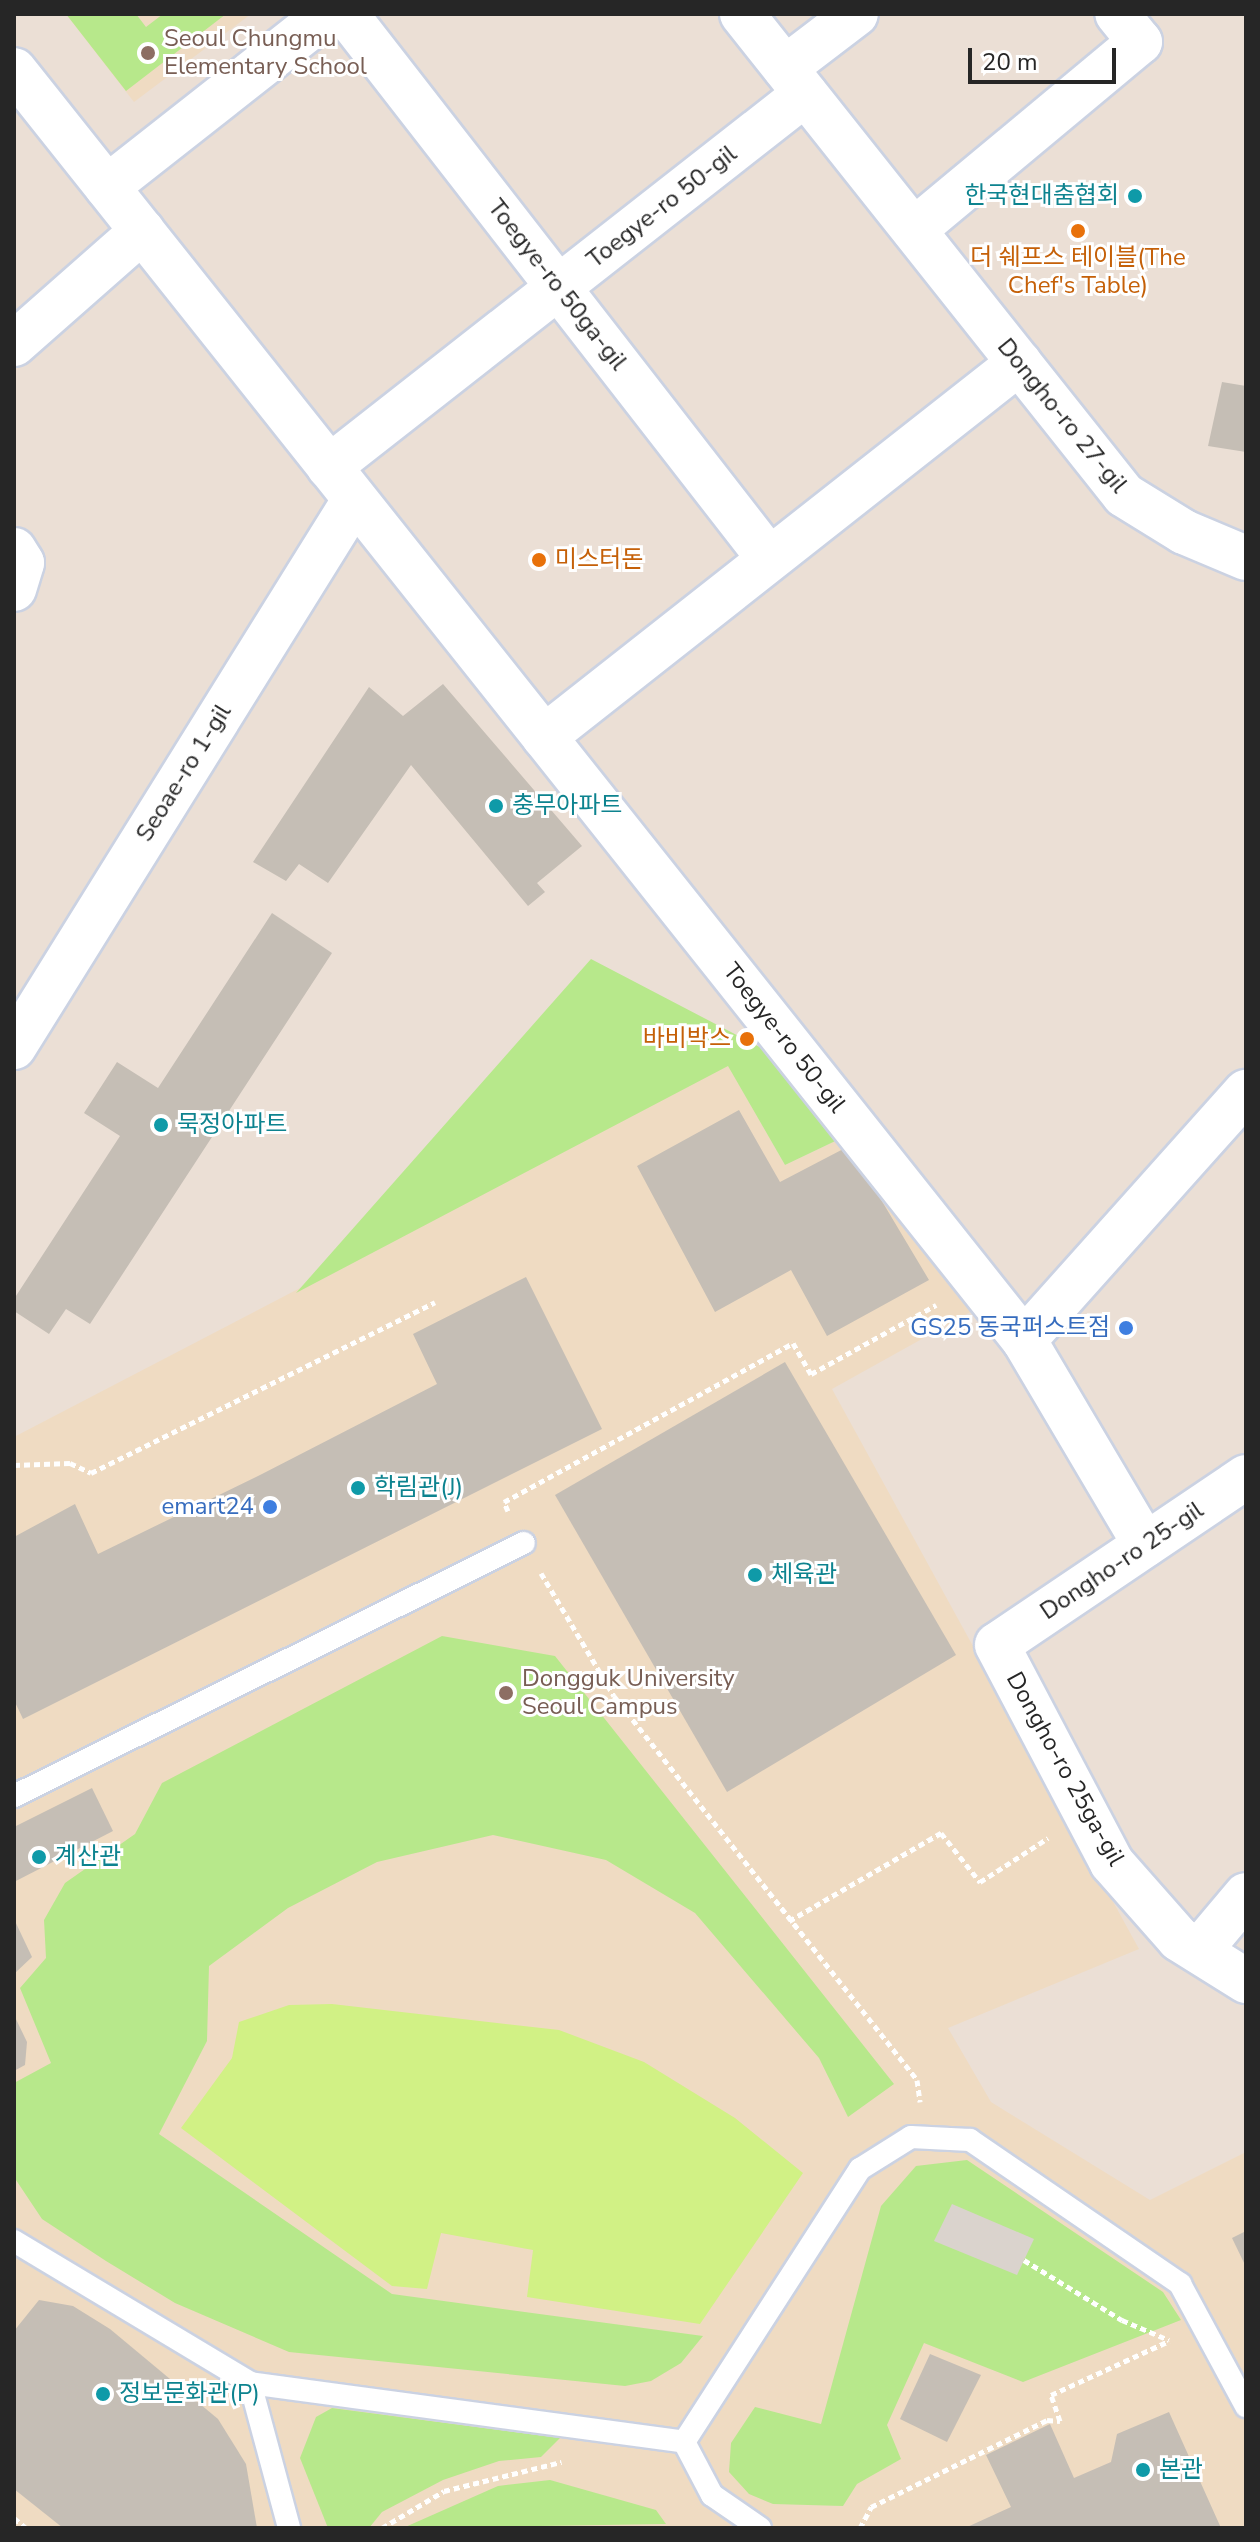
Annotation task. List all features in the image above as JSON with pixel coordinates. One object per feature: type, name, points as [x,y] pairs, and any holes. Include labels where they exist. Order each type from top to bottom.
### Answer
[{"type":"street","points":[[107,187],[327,14]]},
{"type":"street","name":"Toegye-ro 50ga-gil","points":[[346,14],[767,556]]},
{"type":"street","name":"Dongho-ro 27-gil","points":[[742,14],[1124,495],[1184,532],[1246,558]]},
{"type":"street","points":[[795,81],[856,14]]},
{"type":"street","points":[[914,230],[1140,42],[1117,14]]},
{"type":"street","name":"Toegye-ro 50-gil","points":[[14,70],[1024,1340],[1145,1545]]},
{"type":"street","name":"Toegye-ro 50-gil","points":[[342,483],[795,81]]},
{"type":"street","points":[[16,338],[142,231]]},
{"type":"street","points":[[544,737],[767,556],[1019,363]]},
{"type":"street","name":"Seoae-ro 1-gil","points":[[14,1047],[342,483]]},
{"type":"street","points":[[14,550],[22,563],[14,589]]},
{"type":"street","points":[[1024,1340],[1246,1092]]},
{"type":"street","name":"Dongho-ro 25-gil","points":[[997,1645],[1246,1477]]},
{"type":"street","name":"Dongho-ro 25ga-gil","points":[[997,1645],[1112,1863],[1179,1939],[1246,1981]]},
{"type":"street","points":[[1199,1951],[1246,1895]]},
{"type":"lane","points":[[14,1796],[524,1543]]},
{"type":"lane","points":[[684,2442],[860,2169],[911,2137],[970,2140],[1180,2284],[1246,2406]]},
{"type":"lane","points":[[14,2241],[250,2383],[684,2442]]},
{"type":"lane","points":[[250,2383],[289,2528]]},
{"type":"lane","points":[[684,2442],[712,2495],[760,2528]]},
{"type":"path","points":[[14,1465],[70,1463],[91,1473],[435,1302]]},
{"type":"path","points":[[926,2138],[917,2080],[614,1696],[524,1543],[504,1502],[793,1343],[811,1374],[940,1303]]},
{"type":"path","points":[[789,1921],[941,1833],[980,1882],[1085,1813]]},
{"type":"path","points":[[1024,2260],[1122,2320],[1169,2340]]},
{"type":"path","points":[[860,2528],[871,2507],[1047,2420],[1060,2421],[1051,2395],[1202,2325]]},
{"type":"path","points":[[382,2528],[444,2491],[500,2474],[557,2467],[589,2429]]},
{"type":"path","points":[[14,2518],[26,2528]]},
{"type":"shaded area","name":"Seoul Chungmu Elementary School","points":[[66,14],[251,14],[134,102]]},
{"type":"shaded area","name":"Dongguk University Seoul Campus","points":[[728,1065],[785,1165],[850,1134],[974,1310],[832,1389],[1139,1949],[948,2028],[991,2102],[1150,2200],[1246,2152],[1246,2528],[14,2528],[14,1437]]},
{"type":"shaded area","points":[[952,2204],[1034,2239],[1017,2275],[934,2241]]},
{"type":"green space","name":"Seoul Chungmu Elementary School","points":[[66,14],[136,14],[146,27],[163,14],[226,14],[126,91]]},
{"type":"green space","points":[[591,959],[771,1053],[850,1134],[785,1165],[728,1066],[296,1293]]},
{"type":"green space","points":[[442,1636],[555,1656],[894,2084],[848,2117],[819,2058],[695,1913],[606,1860],[493,1835],[377,1862],[288,1908],[209,1966],[207,2041],[159,2134],[392,2294],[703,2336],[681,2363],[651,2381],[625,2386],[289,2352],[175,2303],[106,2261],[42,2219],[14,2177],[14,2083],[51,2063],[20,1988],[46,1958],[44,1920],[65,1883],[135,1834],[162,1783]]},
{"type":"green space","points":[[332,2004],[559,2030],[644,2062],[735,2118],[803,2173],[700,2324],[527,2297],[533,2250],[441,2233],[427,2289],[392,2286],[181,2128],[232,2058],[239,2022],[289,2005]]},
{"type":"green space","points":[[967,2160],[1163,2292],[1181,2320],[1023,2382],[924,2343],[887,2425],[901,2459],[857,2484],[843,2506],[773,2504],[749,2494],[729,2472],[731,2443],[755,2407],[821,2424],[881,2206],[916,2166]]},
{"type":"green space","points":[[332,2408],[560,2438],[541,2457],[499,2461],[443,2480],[382,2512],[369,2528],[328,2528],[300,2458],[316,2417]]},
{"type":"green space","points":[[550,2480],[656,2510],[666,2524],[403,2528],[498,2486]]},
{"type":"building","points":[[1222,382],[1246,386],[1246,452],[1208,446]]},
{"type":"building","name":"충무아파트","points":[[443,684],[582,846],[537,883],[545,892],[528,906],[411,765],[328,883],[299,864],[286,881],[253,862],[369,687],[403,716]]},
{"type":"building","name":"묵정아파트","points":[[272,913],[332,953],[90,1324],[66,1309],[49,1334],[14,1311],[14,1299],[120,1136],[84,1113],[117,1062],[158,1088]]},
{"type":"building","points":[[739,1110],[780,1182],[849,1146],[929,1280],[827,1336],[791,1270],[715,1312],[637,1166]]},
{"type":"building","name":"학림관(J)","points":[[526,1277],[602,1429],[23,1719],[14,1700],[14,1537],[75,1504],[98,1554],[262,1474],[437,1384],[413,1334]]},
{"type":"building","name":"체육관","points":[[785,1362],[956,1655],[727,1792],[555,1495]]},
{"type":"building","name":"계산관","points":[[92,1788],[113,1831],[14,1882],[14,1827]]},
{"type":"building","name":"계산관","points":[[14,1919],[32,1957],[14,1974]]},
{"type":"building","points":[[14,2015],[27,2042],[25,2065],[14,2071]]},
{"type":"building","points":[[1246,2231],[1246,2267],[1232,2238]]},
{"type":"building","name":"정보문화관(P)","points":[[39,2300],[73,2306],[110,2329],[218,2419],[246,2464],[257,2528],[63,2528],[14,2489],[14,2331]]},
{"type":"building","points":[[930,2354],[981,2375],[947,2442],[900,2419]]},
{"type":"building","name":"본관","points":[[1169,2412],[1221,2528],[965,2528],[1011,2507],[986,2455],[1050,2424],[1074,2478],[1111,2462],[1117,2434]]},
{"type":"place","name":"Seoul Chungmu Elementary School","points":[[148,53]]},
{"type":"place","name":"한국현대춤협회","points":[[1135,196]]},
{"type":"place","name":"더 쉐프스 테이블(The Chef's Table)","points":[[1078,231]]},
{"type":"place","name":"미스터돈","points":[[539,560]]},
{"type":"place","name":"충무아파트","points":[[496,806]]},
{"type":"place","name":"바비박스","points":[[747,1039]]},
{"type":"place","name":"묵정아파트","points":[[161,1125]]},
{"type":"place","name":"GS25 동국퍼스트점","points":[[1126,1328]]},
{"type":"place","name":"학림관(J)","points":[[358,1488]]},
{"type":"place","name":"emart24","points":[[270,1507]]},
{"type":"place","name":"체육관","points":[[755,1575]]},
{"type":"place","name":"Dongguk University Seoul Campus","points":[[506,1693]]},
{"type":"place","name":"계산관","points":[[39,1857]]},
{"type":"place","name":"정보문화관(P)","points":[[103,2394]]},
{"type":"place","name":"본관","points":[[1143,2470]]}]
